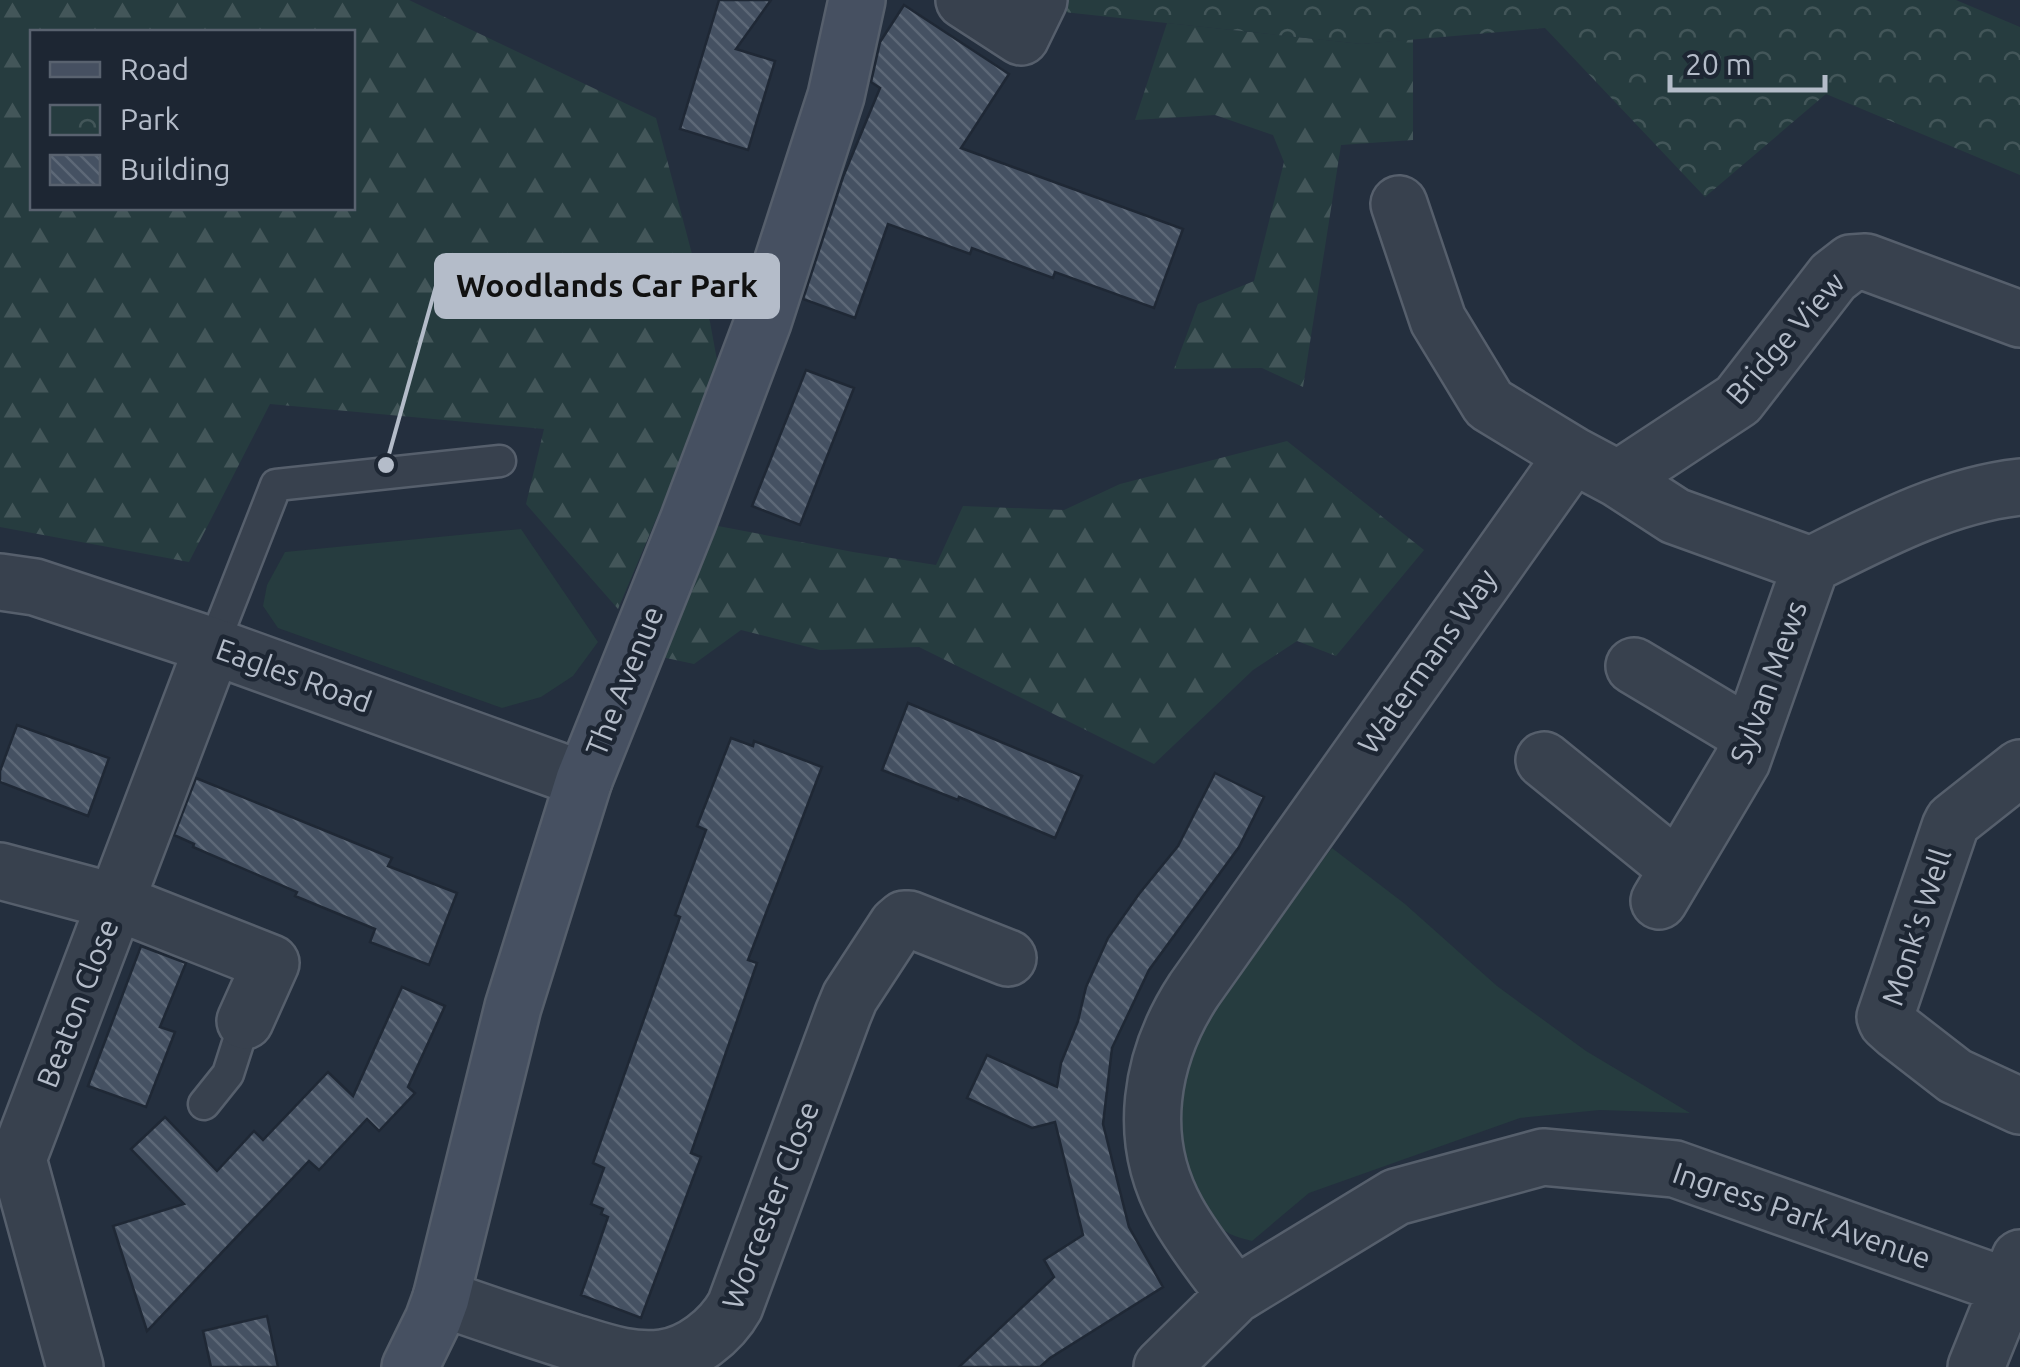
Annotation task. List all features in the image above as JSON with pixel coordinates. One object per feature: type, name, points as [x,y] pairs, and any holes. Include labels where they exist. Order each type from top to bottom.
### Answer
[{"type":"main road","name":"The Avenue","points":[[410,1367],[441,1298],[513,1007],[584,780],[763,322],[836,96],[857,0]]},
{"type":"street","points":[[964,0],[1021,36],[1040,0]]},
{"type":"street","points":[[1399,204],[1438,320],[1490,404],[1676,516],[1811,565],[1908,518],[1966,498],[2020,487]]},
{"type":"street","name":"Bridge View","points":[[1595,467],[1738,400],[1833,277],[1851,262],[1866,262],[2020,319]]},
{"type":"street","name":"Watermans Way","points":[[1235,1295],[1176,1211],[1156,1155],[1153,1103],[1160,1059],[1169,1034],[1194,990],[1595,467]]},
{"type":"street","name":"Sylvan Mews","points":[[1544,760],[1669,885],[1742,761],[1811,565]]},
{"type":"street","name":"Eagles Road","points":[[0,582],[34,586],[213,646],[584,780]]},
{"type":"street","name":"Beaton Close","points":[[76,1367],[18,1160],[213,646]]},
{"type":"street","points":[[1634,666],[1751,736]]},
{"type":"street","name":"Monk's Well","points":[[2020,768],[1950,826],[1885,1017],[1955,1076],[2020,1106]]},
{"type":"street","points":[[0,872],[116,902],[271,963],[245,1021]]},
{"type":"street","name":"Worcester Close","points":[[441,1298],[621,1357],[660,1358],[685,1352],[712,1334],[735,1306],[843,1014],[897,925],[910,919],[1008,958]]},
{"type":"street","name":"Ingress Park Avenue","points":[[1162,1367],[1235,1295],[1396,1198],[1542,1157],[1675,1169],[2016,1278]]},
{"type":"street","points":[[1976,1367],[2016,1278]]},
{"type":"lane","points":[[213,646],[276,486],[500,461]]},
{"type":"lane","points":[[204,1104],[228,1074],[245,1021]]},
{"type":"green space","points":[[0,0],[409,0],[656,118],[710,322],[719,371],[618,609],[526,504],[544,429],[270,404],[189,562],[0,527]]},
{"type":"green space","points":[[1059,0],[1956,0],[2020,27],[2020,175],[1826,94],[1705,197],[1545,28],[1362,44],[1054,11]]},
{"type":"green space","points":[[1167,23],[1362,44],[1413,39],[1413,140],[1341,145],[1303,387],[1262,368],[1174,369],[1198,304],[1254,281],[1284,162],[1273,135],[1215,115],[1135,120]]},
{"type":"green space","points":[[1287,441],[1424,550],[1336,656],[1297,641],[1253,670],[1154,764],[919,647],[820,650],[741,630],[694,664],[643,653],[718,526],[936,565],[963,506],[1064,510],[1120,484]]},
{"type":"green space","points":[[521,529],[598,642],[573,676],[541,697],[502,708],[278,628],[263,606],[267,585],[285,552]]},
{"type":"green space","points":[[1332,848],[1405,904],[1497,986],[1586,1051],[1690,1113],[1600,1110],[1520,1118],[1309,1193],[1252,1241],[1224,1231],[1199,1198],[1182,1150],[1180,1106],[1186,1062],[1201,1019]]},
{"type":"building","points":[[719,0],[771,0],[736,49],[775,61],[748,150],[680,129]]},
{"type":"building","points":[[904,5],[1009,74],[961,148],[1183,229],[1154,308],[1055,272],[1053,278],[972,248],[970,254],[888,224],[855,318],[803,299],[843,177],[880,88],[871,82],[880,42]]},
{"type":"building","points":[[806,370],[854,388],[800,525],[752,506]]},
{"type":"building","points":[[908,703],[1082,776],[1055,838],[959,797],[958,800],[882,770]]},
{"type":"building","points":[[17,725],[109,758],[88,816],[0,782],[0,771]]},
{"type":"building","points":[[731,738],[753,746],[754,741],[822,767],[748,960],[757,963],[691,1153],[701,1157],[641,1318],[581,1295],[608,1217],[601,1214],[603,1209],[591,1204],[604,1168],[593,1163],[680,917],[675,915],[706,830],[697,826]]},
{"type":"building","points":[[1215,773],[1264,797],[1239,847],[1149,970],[1112,1048],[1103,1124],[1129,1227],[1163,1287],[1040,1367],[959,1367],[1054,1277],[1044,1260],[1083,1235],[1055,1122],[1032,1128],[967,1098],[987,1055],[1057,1087],[1086,987],[1108,938],[1178,846]]},
{"type":"building","points":[[196,778],[392,858],[388,866],[457,893],[429,965],[370,942],[375,929],[295,896],[297,892],[174,835]]},
{"type":"building","points":[[141,946],[186,963],[160,1027],[175,1032],[146,1107],[88,1086]]},
{"type":"building","points":[[402,987],[445,1006],[408,1087],[415,1093],[379,1131],[367,1119],[319,1170],[309,1161],[147,1331],[113,1226],[184,1204],[131,1149],[165,1117],[217,1171],[254,1131],[263,1140],[328,1072],[353,1096]]},
{"type":"building","points":[[267,1316],[278,1367],[211,1367],[203,1331]]},
{"type":"place","name":"Woodlands Car Park","points":[[386,465]]}]
